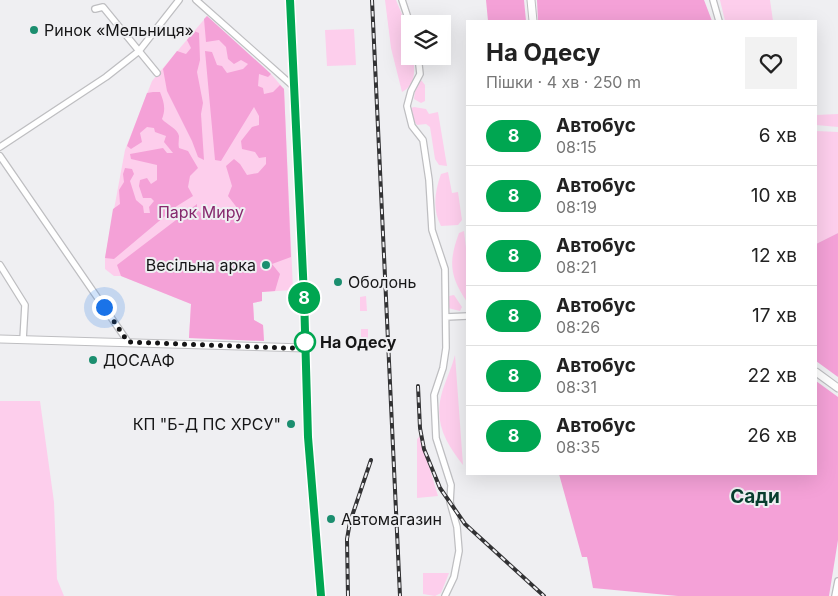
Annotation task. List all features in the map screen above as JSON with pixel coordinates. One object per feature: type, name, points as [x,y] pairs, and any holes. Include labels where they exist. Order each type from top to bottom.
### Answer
[{"type":"main road","points":[[290,0],[308,437],[321,596]]},
{"type":"street","points":[[0,147],[106,77],[139,51],[179,0]]},
{"type":"street","points":[[196,0],[294,87]]},
{"type":"street","points":[[402,0],[407,15]]},
{"type":"street","points":[[531,0],[533,20]]},
{"type":"street","points":[[713,0],[719,20]]},
{"type":"street","points":[[95,9],[102,7],[156,73]]},
{"type":"street","points":[[419,65],[420,74],[411,91],[407,106],[412,126],[423,140],[429,180],[432,230],[445,268],[446,348],[443,368],[434,395],[436,438],[451,485],[450,502],[457,527],[459,551],[454,577],[445,596]]},
{"type":"street","points":[[0,156],[128,342]]},
{"type":"street","points":[[0,265],[25,305],[23,340]]},
{"type":"street","points":[[446,317],[466,316]]},
{"type":"street","points":[[0,339],[128,342],[214,347],[305,348]]},
{"type":"street","points":[[817,373],[838,388]]},
{"type":"street","points":[[835,596],[838,581]]},
{"type":"green space","points":[[385,0],[396,0],[402,15],[401,65],[414,65],[414,77],[407,89],[402,92],[391,48]]},
{"type":"green space","points":[[720,0],[770,0],[773,20],[725,20]]},
{"type":"green space","name":"Парк Миру","points":[[207,16],[271,74],[284,89],[293,290],[262,292],[262,301],[253,303],[254,320],[263,325],[264,341],[189,338],[191,304],[121,276],[114,276],[105,269],[105,258],[125,150],[152,81]]},
{"type":"green space","points":[[354,29],[356,65],[327,66],[325,30]]},
{"type":"green space","points":[[421,80],[425,85],[425,101],[421,103],[414,99],[415,91]]},
{"type":"green space","points":[[411,108],[426,109],[429,114],[438,112],[447,166],[439,165],[435,159],[430,127],[426,124],[417,125],[411,112]]},
{"type":"green space","points":[[838,114],[838,127],[817,125],[817,115]]},
{"type":"green space","points":[[817,131],[838,132],[838,233],[817,244]]},
{"type":"green space","points":[[448,172],[452,193],[458,192],[462,220],[458,225],[441,226],[435,207],[436,193],[441,174]]},
{"type":"green space","points":[[464,231],[466,248],[466,300],[457,284],[452,269],[453,253],[459,233]]},
{"type":"green space","points":[[454,295],[462,307],[460,311],[448,308],[449,296]]},
{"type":"green space","points":[[366,296],[367,311],[360,311],[360,297]]},
{"type":"green space","points":[[361,329],[368,329],[368,343],[361,343]]},
{"type":"green space","points":[[455,355],[463,465],[450,447],[442,430],[439,411],[443,389]]},
{"type":"green space","points":[[0,401],[40,401],[54,502],[57,579],[64,596],[0,596]]},
{"type":"green space","points":[[420,436],[438,496],[417,498],[417,439]]},
{"type":"green space","points":[[423,573],[449,573],[441,593],[435,596],[423,594]]},
{"type":"shaded area","points":[[486,0],[524,0],[526,20],[488,20]]},
{"type":"shaded area","points":[[537,0],[704,0],[712,20],[538,20]]},
{"type":"shaded area","points":[[207,16],[271,74],[268,77],[259,74],[258,86],[263,88],[264,94],[273,92],[280,85],[284,89],[291,257],[272,264],[280,274],[275,291],[262,292],[262,301],[253,303],[254,320],[263,325],[264,341],[189,338],[191,304],[121,276],[117,265],[197,204],[197,210],[209,219],[220,219],[225,215],[225,208],[234,215],[241,213],[228,196],[232,186],[226,166],[234,159],[240,164],[247,175],[258,173],[266,164],[266,157],[259,158],[255,152],[242,149],[241,141],[252,127],[259,125],[259,116],[254,107],[221,161],[215,160],[205,51],[212,52],[217,65],[222,66],[227,73],[243,69],[248,64],[241,60],[234,64],[228,59],[226,47],[219,40],[206,42],[204,19]]},
{"type":"shaded area","points":[[194,31],[199,33],[200,60],[197,72],[203,103],[201,114],[204,160],[198,157],[167,91],[163,69],[177,51],[186,54],[191,48],[187,40]]},
{"type":"shaded area","points":[[160,92],[164,106],[162,119],[178,133],[179,148],[188,151],[198,168],[190,176],[188,187],[193,196],[177,206],[114,259],[105,258],[113,209],[120,204],[119,190],[124,182],[123,174],[125,168],[132,169],[134,174],[130,181],[136,200],[143,206],[144,213],[150,213],[149,207],[154,201],[151,198],[143,198],[139,186],[140,180],[147,178],[151,184],[157,180],[157,165],[131,159],[130,154],[163,148],[167,153],[173,153],[164,142],[166,136],[155,132],[154,128],[147,127],[140,133],[142,142],[131,149],[127,146],[147,93]]},
{"type":"shaded area","points":[[838,233],[838,377],[817,362],[817,244]]},
{"type":"shaded area","points":[[817,382],[838,397],[838,540],[829,596],[678,596],[593,588],[587,557],[582,557],[559,475],[817,475]]},
{"type":"railway","points":[[372,0],[400,596]]},
{"type":"railway","points":[[418,386],[420,428],[424,449],[440,488],[465,524],[544,596]]},
{"type":"railway","points":[[348,596],[347,539],[350,522],[371,460]]},
{"type":"bus line","name":"8","points":[[290,0],[304,296],[308,437],[321,596]]},
{"type":"place","name":"Ринок «Мельниця»","points":[[34,30]]},
{"type":"place","name":"Весільна арка","points":[[266,265]]},
{"type":"place","name":"Оболонь","points":[[338,282]]},
{"type":"place","name":"На Одесу","points":[[305,342]]},
{"type":"place","name":"ДОСААФ","points":[[93,360]]},
{"type":"place","name":"КП \"Б-Д ПС ХРСУ\"","points":[[291,424]]},
{"type":"place","name":"Автомагазин","points":[[331,519]]},
{"type":"district","name":"Сади","points":[[755,496]]},
{"type":"route","points":[[104,307],[128,342],[214,347],[286,348],[305,348],[305,342]]}]
